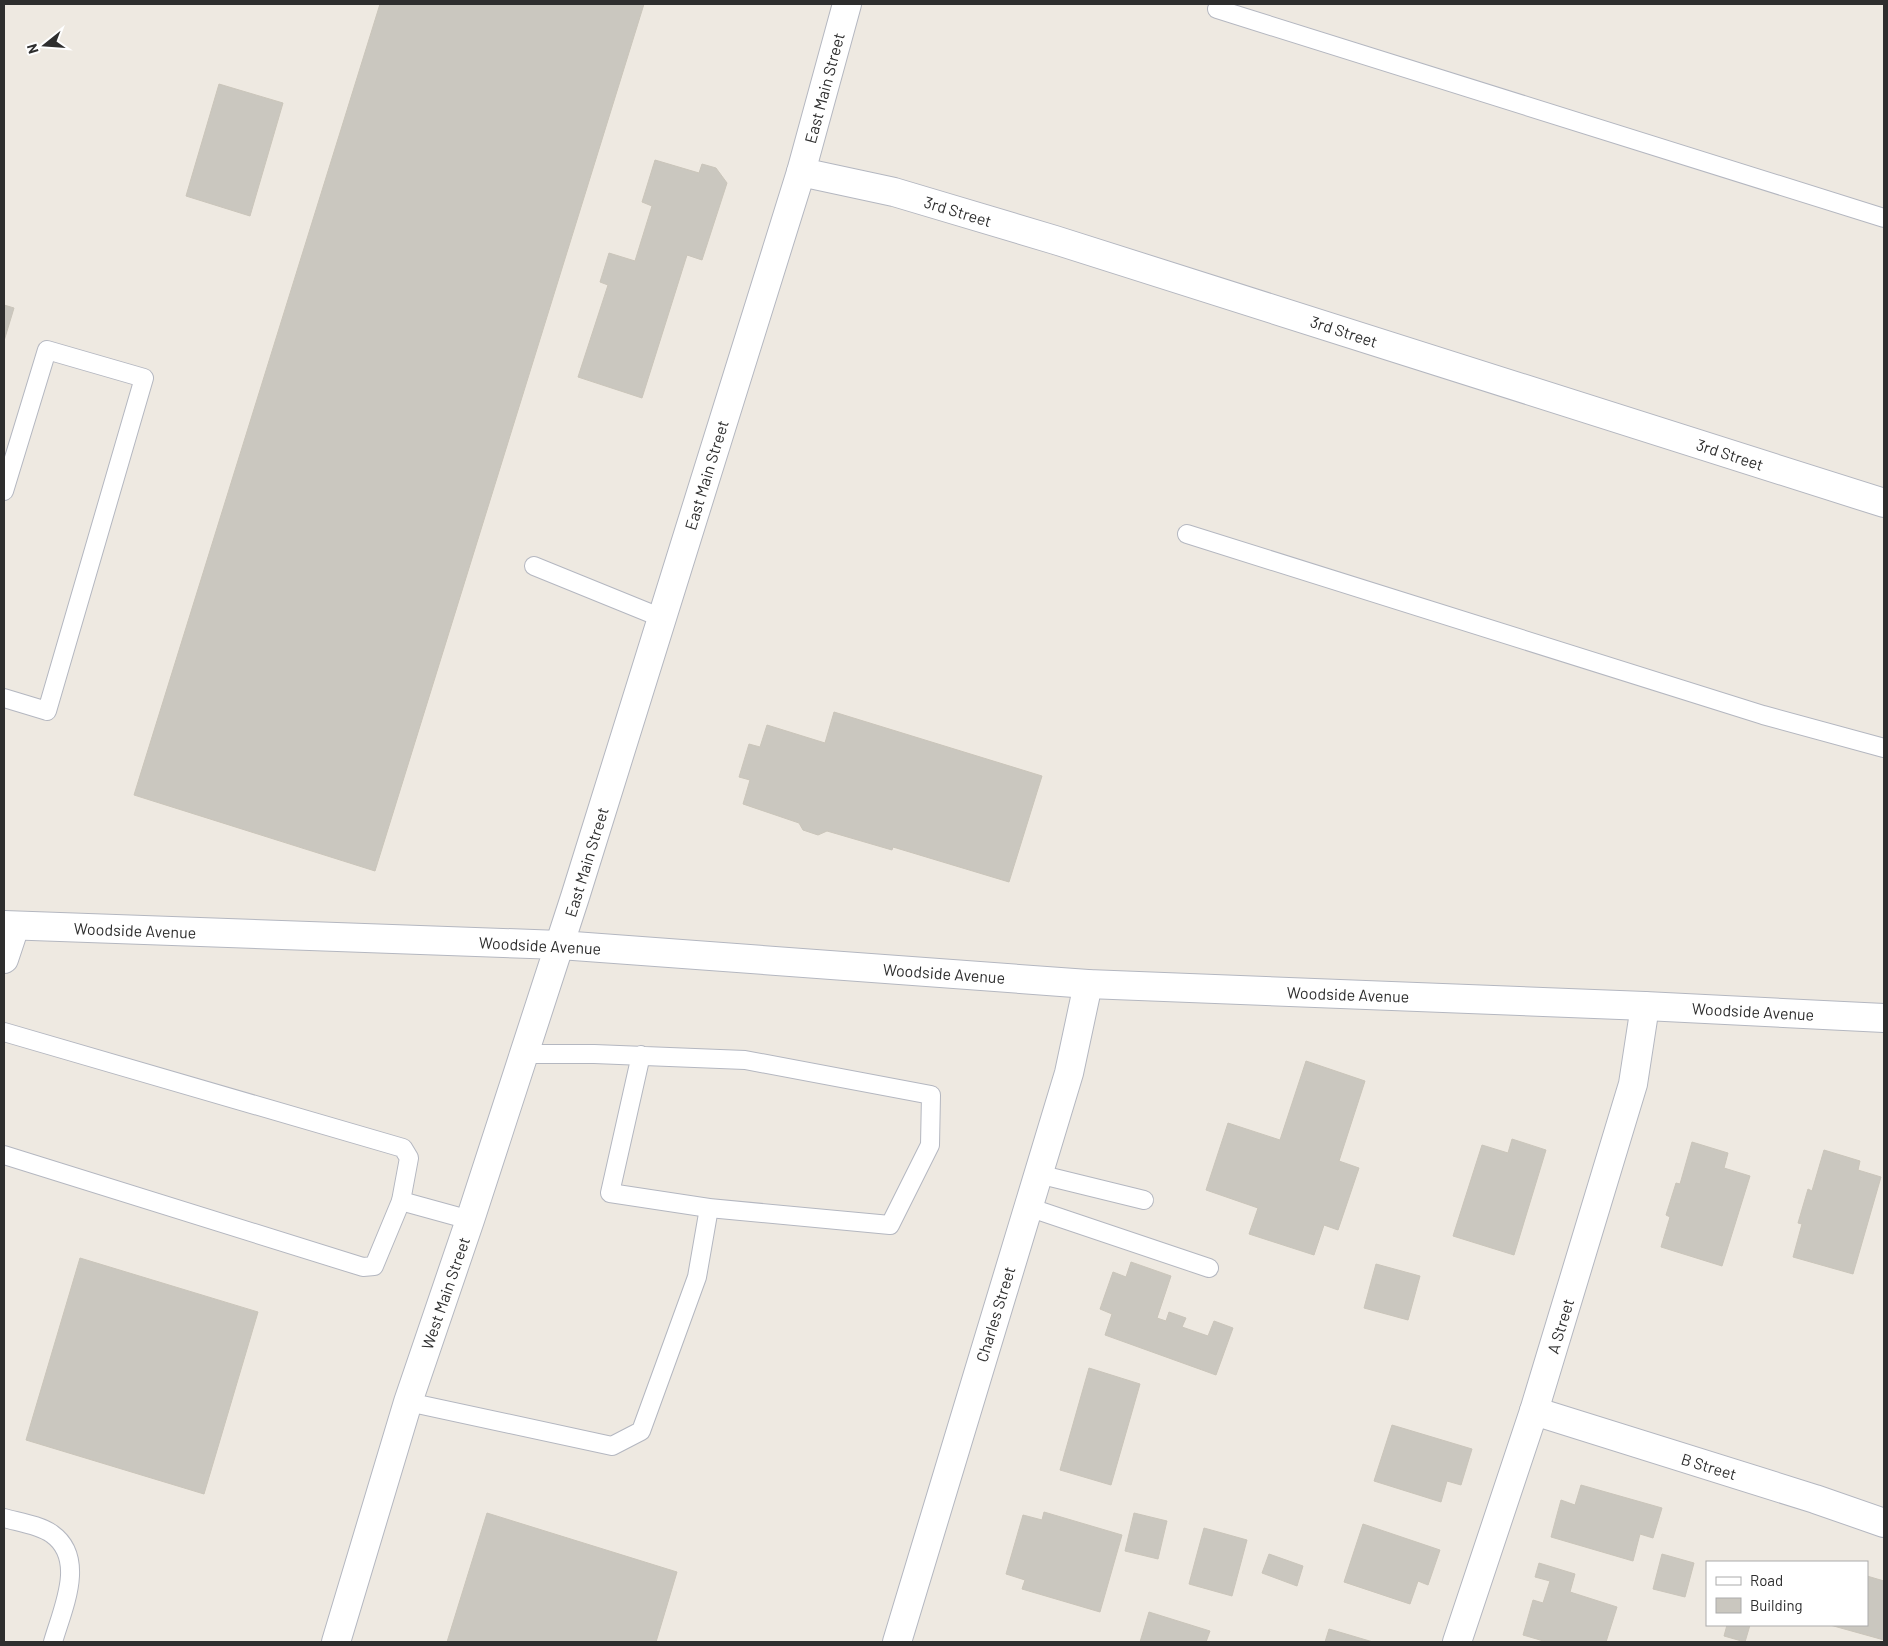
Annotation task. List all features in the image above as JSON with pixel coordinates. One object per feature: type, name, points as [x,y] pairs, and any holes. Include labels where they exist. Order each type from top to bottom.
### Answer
[{"type":"street","name":"East Main Street","points":[[560,945],[801,172],[847,4]]},
{"type":"street","name":"3rd Street","points":[[801,172],[894,192],[1055,240],[1884,503]]},
{"type":"street","name":"Woodside Avenue","points":[[9,926],[560,945],[1088,984],[1645,1006],[1884,1018]]},
{"type":"street","points":[[4,959],[9,926]]},
{"type":"street","name":"West Main Street","points":[[336,1642],[408,1402],[560,945]]},
{"type":"street","name":"Charles Street","points":[[897,1642],[1069,1073],[1088,984]]},
{"type":"street","name":"A Street","points":[[1457,1642],[1534,1411],[1633,1084],[1645,1006]]},
{"type":"street","name":"B Street","points":[[1534,1411],[1884,1522]]},
{"type":"lane","points":[[1217,9],[1884,218]]},
{"type":"lane","points":[[4,491],[47,350],[144,378],[47,712],[4,698]]},
{"type":"lane","points":[[1187,534],[1763,715],[1884,748]]},
{"type":"lane","points":[[534,566],[662,618]]},
{"type":"lane","points":[[4,1032],[403,1148],[409,1158],[401,1201],[374,1266],[363,1267],[4,1155]]},
{"type":"lane","points":[[524,1054],[641,1056],[745,1060],[931,1095],[930,1145],[890,1225],[709,1208],[610,1193],[641,1056]]},
{"type":"lane","points":[[1038,1174],[1144,1200]]},
{"type":"lane","points":[[401,1201],[470,1220]]},
{"type":"lane","points":[[1028,1207],[1209,1268]]},
{"type":"lane","points":[[408,1402],[612,1446],[641,1430],[697,1277],[709,1208]]},
{"type":"lane","points":[[4,1518],[51,1533],[63,1544],[69,1561],[71,1578],[53,1642]]},
{"type":"building","points":[[380,4],[644,4],[375,871],[134,795]]},
{"type":"building","points":[[219,84],[283,103],[250,216],[186,196]]},
{"type":"building","points":[[655,160],[699,173],[702,164],[716,168],[727,183],[702,260],[687,255],[642,398],[578,377],[608,285],[600,282],[609,253],[635,261],[652,206],[642,202]]},
{"type":"building","points":[[4,305],[14,308],[4,341]]},
{"type":"building","points":[[834,712],[1042,776],[1009,882],[893,847],[892,850],[827,831],[818,835],[803,830],[799,823],[743,804],[750,780],[739,777],[749,744],[760,747],[767,725],[825,743]]},
{"type":"building","points":[[1306,1061],[1365,1081],[1339,1161],[1359,1168],[1338,1230],[1324,1225],[1314,1255],[1249,1234],[1258,1208],[1206,1190],[1228,1123],[1280,1140]]},
{"type":"building","points":[[1512,1139],[1546,1150],[1514,1255],[1453,1236],[1482,1145],[1508,1153]]},
{"type":"building","points":[[1692,1142],[1728,1153],[1724,1168],[1750,1176],[1722,1266],[1661,1247],[1670,1217],[1666,1215],[1676,1183],[1680,1184]]},
{"type":"building","points":[[1824,1150],[1860,1161],[1858,1170],[1881,1177],[1853,1274],[1793,1257],[1802,1224],[1798,1223],[1808,1189],[1812,1191]]},
{"type":"building","points":[[80,1258],[258,1312],[204,1494],[26,1440]]},
{"type":"building","points":[[1131,1262],[1171,1276],[1157,1318],[1166,1321],[1169,1312],[1186,1318],[1182,1327],[1208,1336],[1214,1321],[1233,1328],[1216,1375],[1105,1335],[1112,1314],[1100,1309],[1113,1272],[1126,1277]]},
{"type":"building","points":[[1376,1264],[1420,1276],[1408,1320],[1364,1308]]},
{"type":"building","points":[[1089,1368],[1140,1384],[1111,1485],[1060,1470]]},
{"type":"building","points":[[1392,1425],[1472,1449],[1461,1485],[1447,1481],[1441,1502],[1374,1481]]},
{"type":"building","points":[[1581,1485],[1662,1508],[1653,1538],[1640,1534],[1633,1561],[1551,1537],[1561,1500],[1575,1505]]},
{"type":"building","points":[[1044,1512],[1122,1535],[1100,1612],[1022,1589],[1025,1580],[1006,1574],[1023,1515],[1042,1520]]},
{"type":"building","points":[[487,1513],[677,1572],[656,1642],[447,1642]]},
{"type":"building","points":[[1134,1513],[1167,1521],[1158,1559],[1125,1551]]},
{"type":"building","points":[[1363,1524],[1440,1550],[1428,1585],[1418,1581],[1410,1604],[1344,1582]]},
{"type":"building","points":[[1204,1528],[1247,1540],[1232,1596],[1189,1584]]},
{"type":"building","points":[[1269,1554],[1303,1566],[1297,1586],[1262,1573]]},
{"type":"building","points":[[1662,1554],[1694,1563],[1685,1597],[1653,1589]]},
{"type":"building","points":[[1539,1563],[1575,1574],[1570,1592],[1617,1607],[1606,1642],[1547,1642],[1523,1635],[1533,1600],[1543,1603],[1550,1581],[1535,1577]]},
{"type":"building","points":[[1868,1576],[1884,1581],[1884,1640],[1834,1626],[1868,1626]]},
{"type":"building","points":[[1149,1612],[1210,1631],[1206,1642],[1140,1642]]},
{"type":"building","points":[[1727,1626],[1750,1626],[1745,1642],[1724,1636]]},
{"type":"building","points":[[1329,1629],[1373,1642],[1325,1642]]}]
